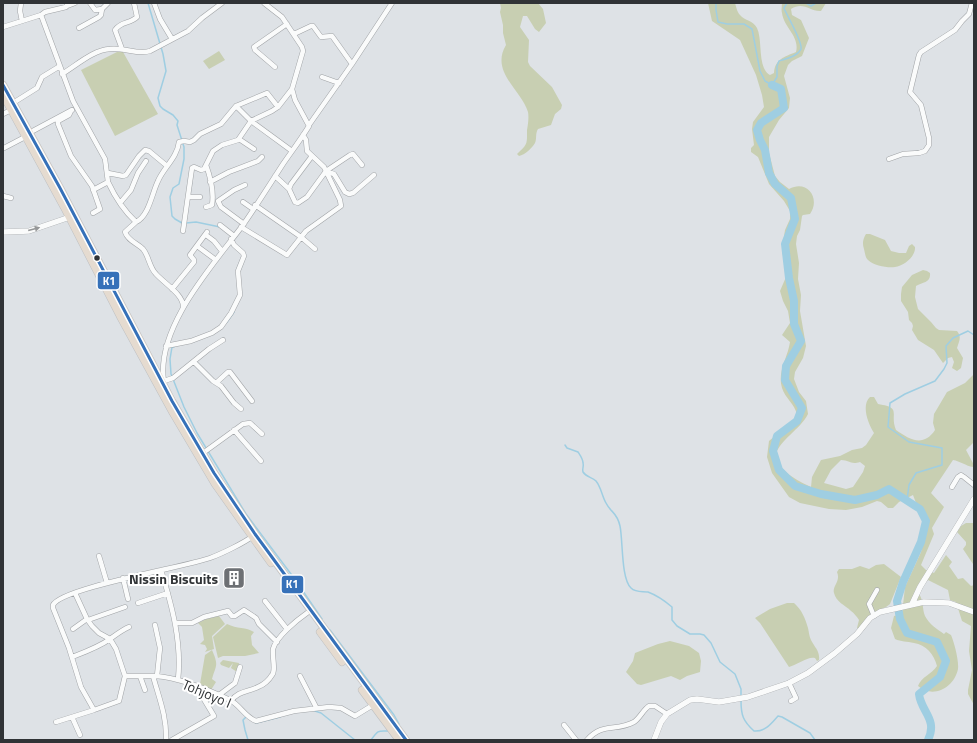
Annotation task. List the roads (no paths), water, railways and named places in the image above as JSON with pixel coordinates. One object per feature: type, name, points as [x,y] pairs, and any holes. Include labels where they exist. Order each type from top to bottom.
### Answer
[{"type":"highway","points":[[3,85],[66,218],[173,413],[214,484],[381,711],[399,740]]},
{"type":"highway","points":[[3,95],[12,106]]},
{"type":"highway","points":[[27,135],[60,188],[202,453],[253,536],[307,613],[330,641],[373,705],[381,711],[406,740]]},
{"type":"street","points":[[21,3],[20,11],[22,21]]},
{"type":"street","points":[[3,27],[41,15],[45,12],[67,4],[75,3]]},
{"type":"street","points":[[90,3],[95,10],[102,9]]},
{"type":"street","points":[[79,28],[99,17],[102,9],[108,3]]},
{"type":"street","points":[[122,49],[115,30],[119,25],[134,20],[137,17],[134,3]]},
{"type":"street","points":[[154,3],[160,19],[172,39]]},
{"type":"street","points":[[62,74],[100,51],[111,48],[147,52],[188,31],[222,3]]},
{"type":"street","points":[[183,231],[192,168],[194,167],[201,170],[206,165],[213,151],[222,145],[239,139],[251,121],[278,107],[292,89],[303,51],[302,47],[282,17],[264,3]]},
{"type":"street","points":[[223,340],[164,384],[163,371],[166,346],[172,330],[183,309],[222,251],[243,225],[392,3]]},
{"type":"street","points":[[890,158],[903,154],[919,153],[925,151],[928,147],[929,138],[921,105],[910,92],[917,59],[922,52],[955,30],[962,20],[969,14],[972,3]]},
{"type":"street","points":[[41,15],[76,108],[101,151],[106,163],[108,182],[120,202],[136,222]]},
{"type":"street","points":[[275,67],[255,50],[254,47],[287,24]]},
{"type":"street","points":[[294,34],[313,26],[321,38],[332,36],[352,64]]},
{"type":"street","points":[[3,114],[37,88],[42,77],[60,66]]},
{"type":"street","points":[[322,77],[339,83]]},
{"type":"street","points":[[292,89],[298,106],[309,125]]},
{"type":"street","points":[[183,309],[182,299],[153,271],[143,250],[129,239],[125,232],[142,217],[158,181],[175,155],[179,142],[190,142],[194,140],[200,134],[221,124],[236,106],[267,94],[278,107]]},
{"type":"street","points":[[236,106],[251,121],[292,151]]},
{"type":"street","points":[[4,148],[76,108]]},
{"type":"street","points":[[71,111],[69,116],[58,121],[58,124],[71,156],[87,177],[94,190],[100,209],[93,214]]},
{"type":"street","points":[[245,185],[234,190],[218,201],[221,207],[243,225],[286,255],[289,254],[306,231],[340,206],[340,200],[327,172],[308,151],[306,140],[303,135]]},
{"type":"street","points":[[239,139],[254,149]]},
{"type":"street","points":[[108,173],[123,176],[126,175],[145,150],[167,166]]},
{"type":"street","points":[[275,176],[289,189],[295,202],[300,203],[307,197],[327,172],[352,154],[362,165]]},
{"type":"street","points":[[289,189],[291,184],[312,156]]},
{"type":"street","points":[[210,182],[229,172],[255,162],[262,157]]},
{"type":"street","points":[[120,202],[131,190],[138,173],[146,161]]},
{"type":"street","points":[[206,165],[210,177],[213,203],[211,206],[206,207]]},
{"type":"street","points":[[327,172],[334,174],[345,192],[349,194],[353,193],[374,175]]},
{"type":"street","points":[[94,190],[108,182]]},
{"type":"street","points":[[3,196],[11,198]]},
{"type":"street","points":[[188,197],[200,197]]},
{"type":"street","points":[[243,202],[254,207],[301,237],[315,249]]},
{"type":"street","points":[[3,232],[29,231],[66,218]]},
{"type":"street","points":[[166,346],[192,341],[212,333],[220,327],[231,313],[240,294],[238,272],[244,256],[243,253],[234,245],[233,237],[220,225]]},
{"type":"street","points":[[172,289],[194,262],[190,255],[207,234],[222,251]]},
{"type":"street","points":[[197,246],[216,260]]},
{"type":"street","points":[[194,362],[221,386],[234,403],[241,409]]},
{"type":"street","points":[[216,383],[228,372],[230,372],[252,401]]},
{"type":"street","points":[[202,453],[248,422],[262,434]]},
{"type":"street","points":[[234,430],[261,461]]},
{"type":"street","points":[[952,487],[958,477],[961,476],[964,476],[974,485]]},
{"type":"street","points":[[912,604],[920,587],[974,499]]},
{"type":"street","points":[[94,710],[81,687],[72,657],[52,605],[58,599],[123,578],[211,558],[253,536]]},
{"type":"street","points":[[99,556],[107,583]]},
{"type":"street","points":[[161,570],[175,623],[179,668],[178,680]]},
{"type":"street","points":[[123,578],[128,600]]},
{"type":"street","points":[[874,616],[869,604],[877,590]]},
{"type":"street","points":[[56,722],[120,700],[125,676],[116,649],[110,639],[95,630],[75,593]]},
{"type":"street","points":[[138,602],[168,593]]},
{"type":"street","points":[[265,601],[287,629]]},
{"type":"street","points":[[654,740],[661,722],[667,714],[694,699],[719,702],[727,701],[753,695],[789,683],[816,668],[857,634],[874,616],[887,610],[924,602],[943,602],[974,612]]},
{"type":"street","points":[[73,629],[88,619],[125,607]]},
{"type":"street","points":[[175,623],[192,624],[204,617],[228,611],[234,616],[245,610],[256,618],[259,624],[278,642]]},
{"type":"street","points":[[231,701],[237,694],[260,686],[274,674],[275,670],[272,661],[273,650],[287,629],[307,613]]},
{"type":"street","points":[[155,626],[160,648],[155,676],[163,708],[166,740]]},
{"type":"street","points":[[72,657],[110,639],[121,630],[130,627]]},
{"type":"street","points":[[219,695],[235,683],[240,667]]},
{"type":"street","name":"Tohjoyo I","points":[[125,676],[155,676],[178,680],[200,687],[231,701],[256,721],[289,712],[316,708],[338,707],[355,716],[373,705]]},
{"type":"street","points":[[140,676],[146,690]]},
{"type":"street","points":[[300,676],[316,708]]},
{"type":"street","points":[[789,683],[796,697],[791,701]]},
{"type":"street","points":[[172,740],[214,716],[203,698],[200,687]]},
{"type":"street","points":[[587,740],[601,729],[622,726],[632,722],[650,706],[655,706],[667,714]]},
{"type":"street","points":[[72,717],[80,735]]},
{"type":"street","points":[[564,725],[576,740]]},
{"type":"waterway","points":[[148,3],[163,54],[166,71],[158,98],[160,106],[173,115],[178,121],[177,125],[184,147],[184,159],[179,184],[173,188],[170,197],[172,216],[182,223]]},
{"type":"waterway","points":[[716,3],[718,22],[727,24],[744,24],[752,29],[760,71],[765,81],[772,85],[777,77],[777,66],[779,61],[795,55],[801,49],[800,41],[784,8],[787,3]]},
{"type":"waterway","points":[[806,3],[811,6],[816,3]]},
{"type":"waterway","points":[[772,85],[781,89],[784,108],[761,123],[757,130],[765,150],[769,173],[775,184],[791,198],[795,219],[785,244],[789,278],[794,301],[794,324],[801,341],[786,366],[785,380],[802,408],[797,421],[777,436],[773,451],[779,470],[795,486],[821,494],[855,500],[877,495],[889,489],[920,509],[926,521],[921,542],[903,582],[897,601],[900,619],[907,633],[937,642],[946,661],[940,677],[919,694],[931,726],[931,733],[928,740]]},
{"type":"waterway","points":[[186,223],[196,222],[220,227]]},
{"type":"waterway","points":[[227,322],[234,312]]},
{"type":"waterway","points":[[907,500],[909,485],[916,473],[942,465],[942,448],[909,442],[888,427],[890,403],[905,394],[935,381],[947,363],[946,346],[953,338],[968,331],[974,335]]},
{"type":"waterway","points":[[174,347],[172,347],[170,359],[171,374],[184,407],[197,433],[246,514],[294,578],[322,619]]},
{"type":"waterway","points":[[565,445],[567,448],[578,452],[582,460],[583,472],[596,481],[606,503],[616,515],[621,532],[625,576],[631,588],[637,591],[648,592],[660,598],[672,607],[672,620],[677,626],[690,634],[704,635],[711,643],[720,662],[735,674],[741,689],[741,697]]},
{"type":"waterway","points":[[330,630],[394,715],[399,724],[398,725]]},
{"type":"waterway","points":[[741,701],[743,718],[754,731],[765,729],[778,716],[810,733],[815,740]]},
{"type":"waterway","points":[[315,711],[321,713],[355,740]]},
{"type":"waterway","points":[[246,717],[243,720],[248,740]]},
{"type":"waterway","points":[[256,723],[280,717]]},
{"type":"waterway","points":[[371,740],[379,731],[390,731]]},
{"type":"place","name":"Nissin Biscuits","points":[[234,578]]}]
